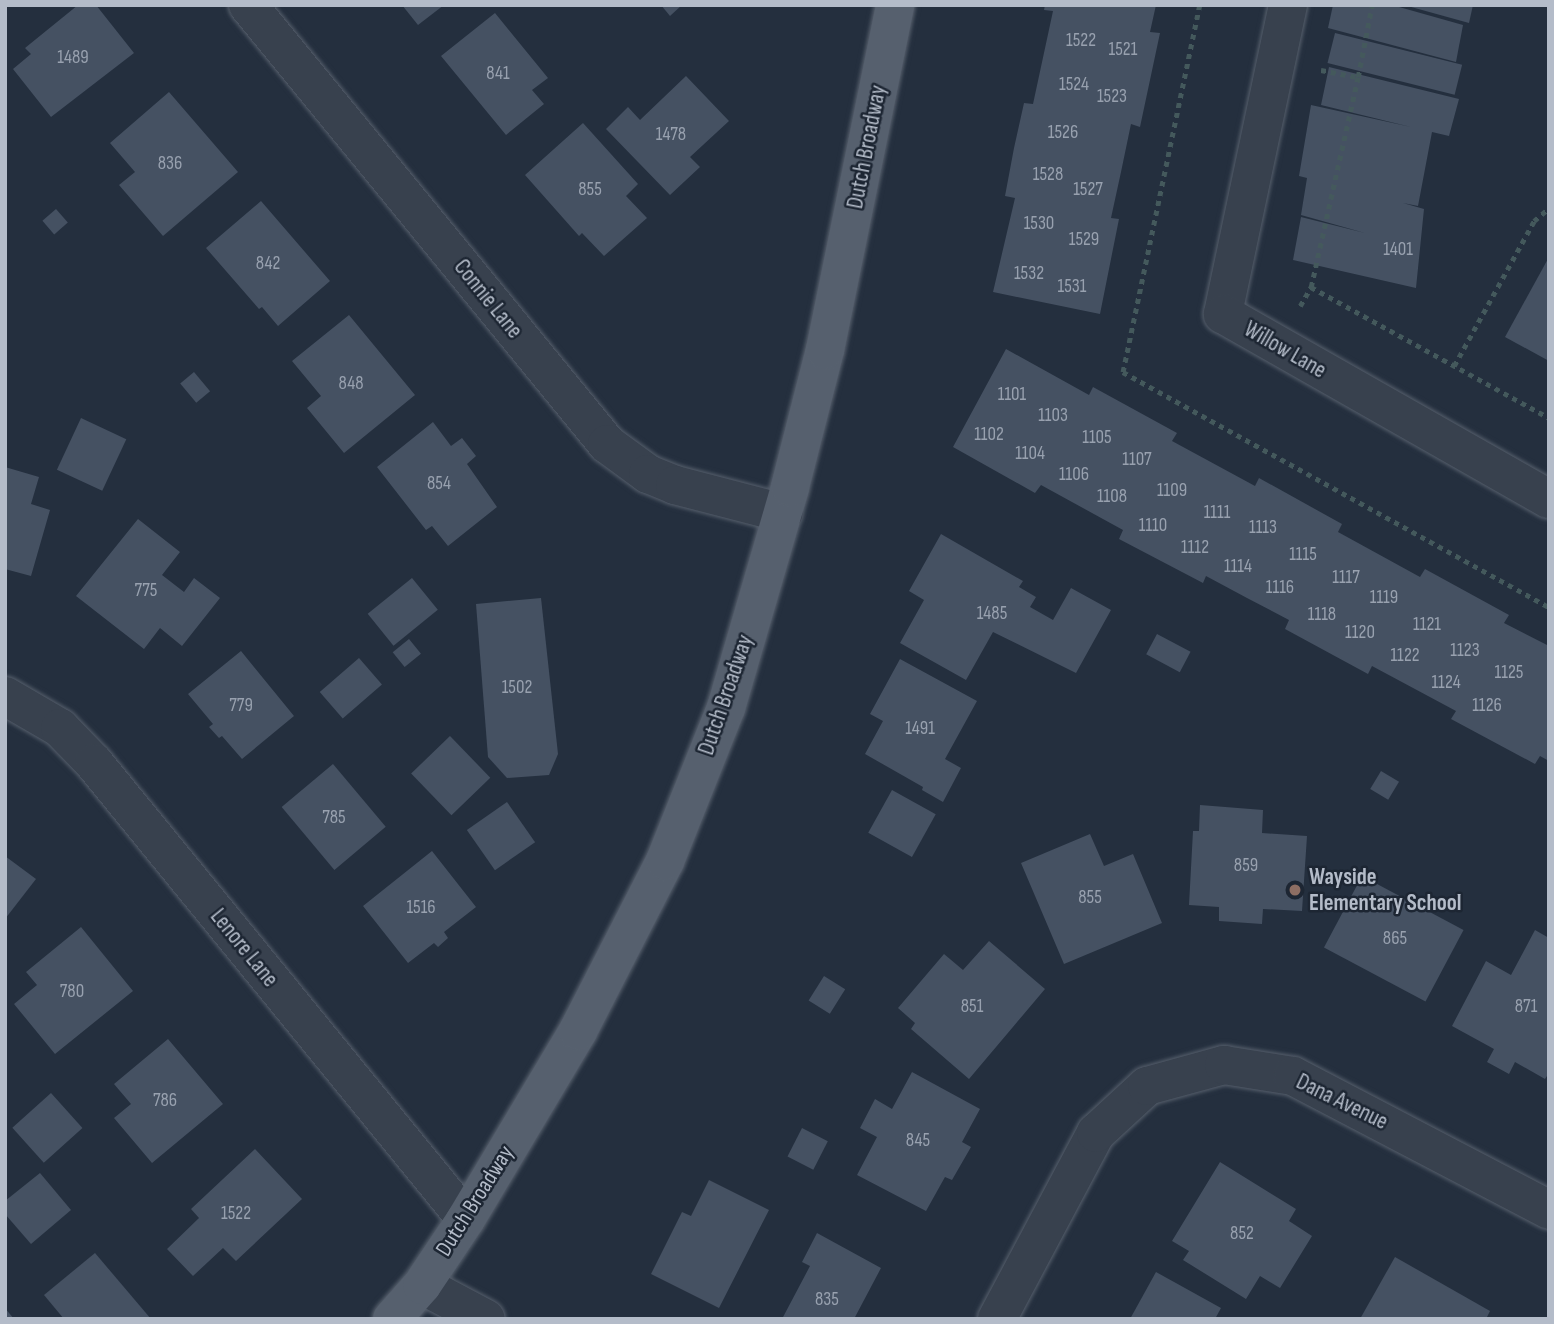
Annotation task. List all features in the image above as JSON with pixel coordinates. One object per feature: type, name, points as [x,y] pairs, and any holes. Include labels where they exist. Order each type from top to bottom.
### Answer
[{"type":"main road","name":"Dutch Broadway","points":[[392,1319],[422,1285],[466,1219],[578,1031],[665,861],[726,708],[783,513],[825,350],[895,5]]},
{"type":"street","name":"Connie Lane","points":[[248,5],[607,444],[648,474],[675,485],[783,513]]},
{"type":"street","name":"Willow Lane","points":[[1288,5],[1223,314],[1549,499]]},
{"type":"street","name":"Lenore Lane","points":[[5,695],[60,728],[94,762],[466,1219]]},
{"type":"street","name":"Dana Avenue","points":[[997,1319],[1097,1133],[1147,1086],[1224,1065],[1293,1076],[1549,1210]]},
{"type":"street","points":[[422,1285],[486,1319]]},
{"type":"path","points":[[1279,346],[1311,287],[1372,5]]},
{"type":"path","points":[[1276,62],[1358,77]]},
{"type":"path","points":[[1454,366],[1534,221],[1549,207]]},
{"type":"path","points":[[1311,287],[1549,418]]},
{"type":"building","points":[[78,5],[96,5],[134,53],[51,117],[13,69],[31,54],[25,48]]},
{"type":"building","points":[[402,5],[444,5],[418,25]]},
{"type":"building","points":[[661,5],[682,5],[670,16]]},
{"type":"building","points":[[1045,5],[1156,5],[1150,32],[1160,33],[1140,127],[1131,124],[1111,218],[1119,219],[1100,314],[993,292],[1015,198],[1005,196],[1014,148],[1024,103],[1033,104],[1053,11],[1044,10]]},
{"type":"building","points":[[1333,5],[1392,5],[1463,25],[1456,62],[1328,28]]},
{"type":"building","points":[[1404,5],[1473,5],[1469,23]]},
{"type":"building","points":[[495,13],[548,78],[532,90],[544,104],[506,135],[441,56]]},
{"type":"building","points":[[1335,33],[1462,65],[1455,95],[1328,63]]},
{"type":"building","points":[[1329,67],[1459,99],[1449,136],[1432,132],[1418,206],[1403,203],[1424,209],[1416,288],[1293,260],[1301,217],[1365,233],[1301,215],[1307,178],[1299,176],[1311,105],[1411,127],[1321,105]]},
{"type":"building","points":[[686,76],[729,121],[690,157],[700,167],[670,195],[606,129],[628,107],[640,120]]},
{"type":"building","points":[[169,92],[238,172],[163,236],[119,185],[135,172],[110,143]]},
{"type":"building","points":[[583,123],[638,184],[626,196],[647,218],[604,256],[582,233],[579,236],[525,175]]},
{"type":"building","points":[[261,201],[330,281],[278,326],[262,307],[259,309],[206,248]]},
{"type":"building","points":[[56,209],[68,223],[54,234],[42,221]]},
{"type":"building","points":[[1549,257],[1549,361],[1505,337]]},
{"type":"building","points":[[349,315],[415,395],[344,453],[307,408],[321,396],[292,361]]},
{"type":"building","points":[[1006,349],[1089,395],[1093,387],[1177,433],[1172,441],[1255,486],[1259,478],[1342,524],[1338,532],[1420,577],[1425,569],[1509,615],[1504,623],[1549,646],[1549,761],[1540,756],[1535,764],[1451,719],[1456,711],[1372,666],[1368,674],[1285,629],[1289,620],[1206,576],[1203,583],[1119,539],[1123,530],[1041,485],[1035,493],[953,447]]},
{"type":"building","points":[[194,372],[210,391],[196,403],[180,384]]},
{"type":"building","points":[[81,418],[126,439],[102,491],[57,470]]},
{"type":"building","points":[[433,422],[451,446],[462,438],[476,456],[467,464],[497,507],[448,546],[432,526],[426,530],[377,467]]},
{"type":"building","points":[[5,467],[39,477],[31,504],[50,510],[31,576],[5,569]]},
{"type":"building","points":[[138,519],[180,552],[162,575],[184,592],[194,578],[220,598],[182,646],[160,628],[144,649],[76,596]]},
{"type":"building","points":[[941,534],[1023,581],[1019,587],[1036,597],[1030,607],[1053,620],[1071,588],[1111,610],[1076,673],[993,632],[966,680],[900,643],[924,600],[909,591]]},
{"type":"building","points":[[412,578],[438,610],[394,646],[368,614]]},
{"type":"building","points":[[541,598],[558,754],[549,775],[507,778],[488,757],[476,604]]},
{"type":"building","points":[[1157,634],[1191,652],[1180,672],[1146,654]]},
{"type":"building","points":[[409,639],[421,654],[405,667],[393,652]]},
{"type":"building","points":[[241,651],[294,716],[242,759],[222,736],[219,738],[209,727],[213,724],[188,694]]},
{"type":"building","points":[[359,658],[382,684],[343,719],[320,692]]},
{"type":"building","points":[[900,659],[977,701],[945,759],[961,768],[943,802],[922,790],[923,787],[865,754],[883,721],[870,714]]},
{"type":"building","points":[[450,736],[490,778],[451,815],[411,774]]},
{"type":"building","points":[[333,764],[386,827],[334,870],[282,807]]},
{"type":"building","points":[[1381,771],[1399,782],[1388,800],[1370,789]]},
{"type":"building","points":[[892,790],[936,814],[912,857],[868,833]]},
{"type":"building","points":[[507,802],[535,842],[495,870],[467,830]]},
{"type":"building","points":[[1200,805],[1263,810],[1262,833],[1307,836],[1302,911],[1263,909],[1262,924],[1219,921],[1219,907],[1189,905],[1193,831],[1199,831]]},
{"type":"building","points":[[1090,834],[1104,866],[1133,854],[1162,923],[1064,964],[1021,863]]},
{"type":"building","points":[[432,851],[476,907],[444,932],[448,938],[438,947],[434,943],[408,963],[363,906]]},
{"type":"building","points":[[5,856],[36,879],[5,919]]},
{"type":"building","points":[[1362,876],[1464,930],[1426,1002],[1324,948]]},
{"type":"building","points":[[81,927],[133,991],[55,1054],[14,1004],[37,985],[26,972]]},
{"type":"building","points":[[1535,930],[1549,938],[1549,1073],[1545,1079],[1515,1062],[1509,1074],[1487,1062],[1494,1049],[1452,1026],[1486,961],[1511,975]]},
{"type":"building","points":[[989,941],[1045,989],[969,1079],[911,1029],[915,1023],[898,1008],[944,954],[963,970]]},
{"type":"building","points":[[824,976],[845,989],[830,1014],[809,1001]]},
{"type":"building","points":[[168,1039],[223,1104],[152,1163],[114,1118],[131,1104],[114,1084]]},
{"type":"building","points":[[912,1072],[980,1109],[962,1142],[971,1147],[952,1180],[945,1177],[926,1211],[857,1175],[877,1137],[860,1128],[875,1099],[892,1109]]},
{"type":"building","points":[[51,1093],[82,1128],[44,1163],[12,1128]]},
{"type":"building","points":[[802,1128],[828,1141],[813,1170],[787,1157]]},
{"type":"building","points":[[255,1149],[302,1199],[236,1261],[223,1248],[193,1276],[167,1249],[199,1218],[191,1209]]},
{"type":"building","points":[[1220,1162],[1296,1209],[1289,1221],[1312,1236],[1280,1288],[1260,1276],[1246,1299],[1183,1260],[1189,1251],[1172,1241]]},
{"type":"building","points":[[40,1173],[71,1210],[31,1244],[5,1214],[5,1201]]},
{"type":"building","points":[[709,1180],[769,1210],[719,1308],[651,1274],[682,1212],[691,1216]]},
{"type":"building","points":[[817,1233],[881,1268],[854,1319],[782,1319],[810,1266],[802,1262]]},
{"type":"building","points":[[95,1253],[151,1319],[64,1319],[44,1295]]},
{"type":"building","points":[[1395,1257],[1490,1311],[1486,1319],[1360,1319]]},
{"type":"building","points":[[1156,1272],[1221,1308],[1215,1319],[1130,1319]]},
{"type":"building","points":[[5,1308],[14,1319],[5,1319]]},
{"type":"place","name":"Wayside Elementary School","points":[[1295,890]]}]
